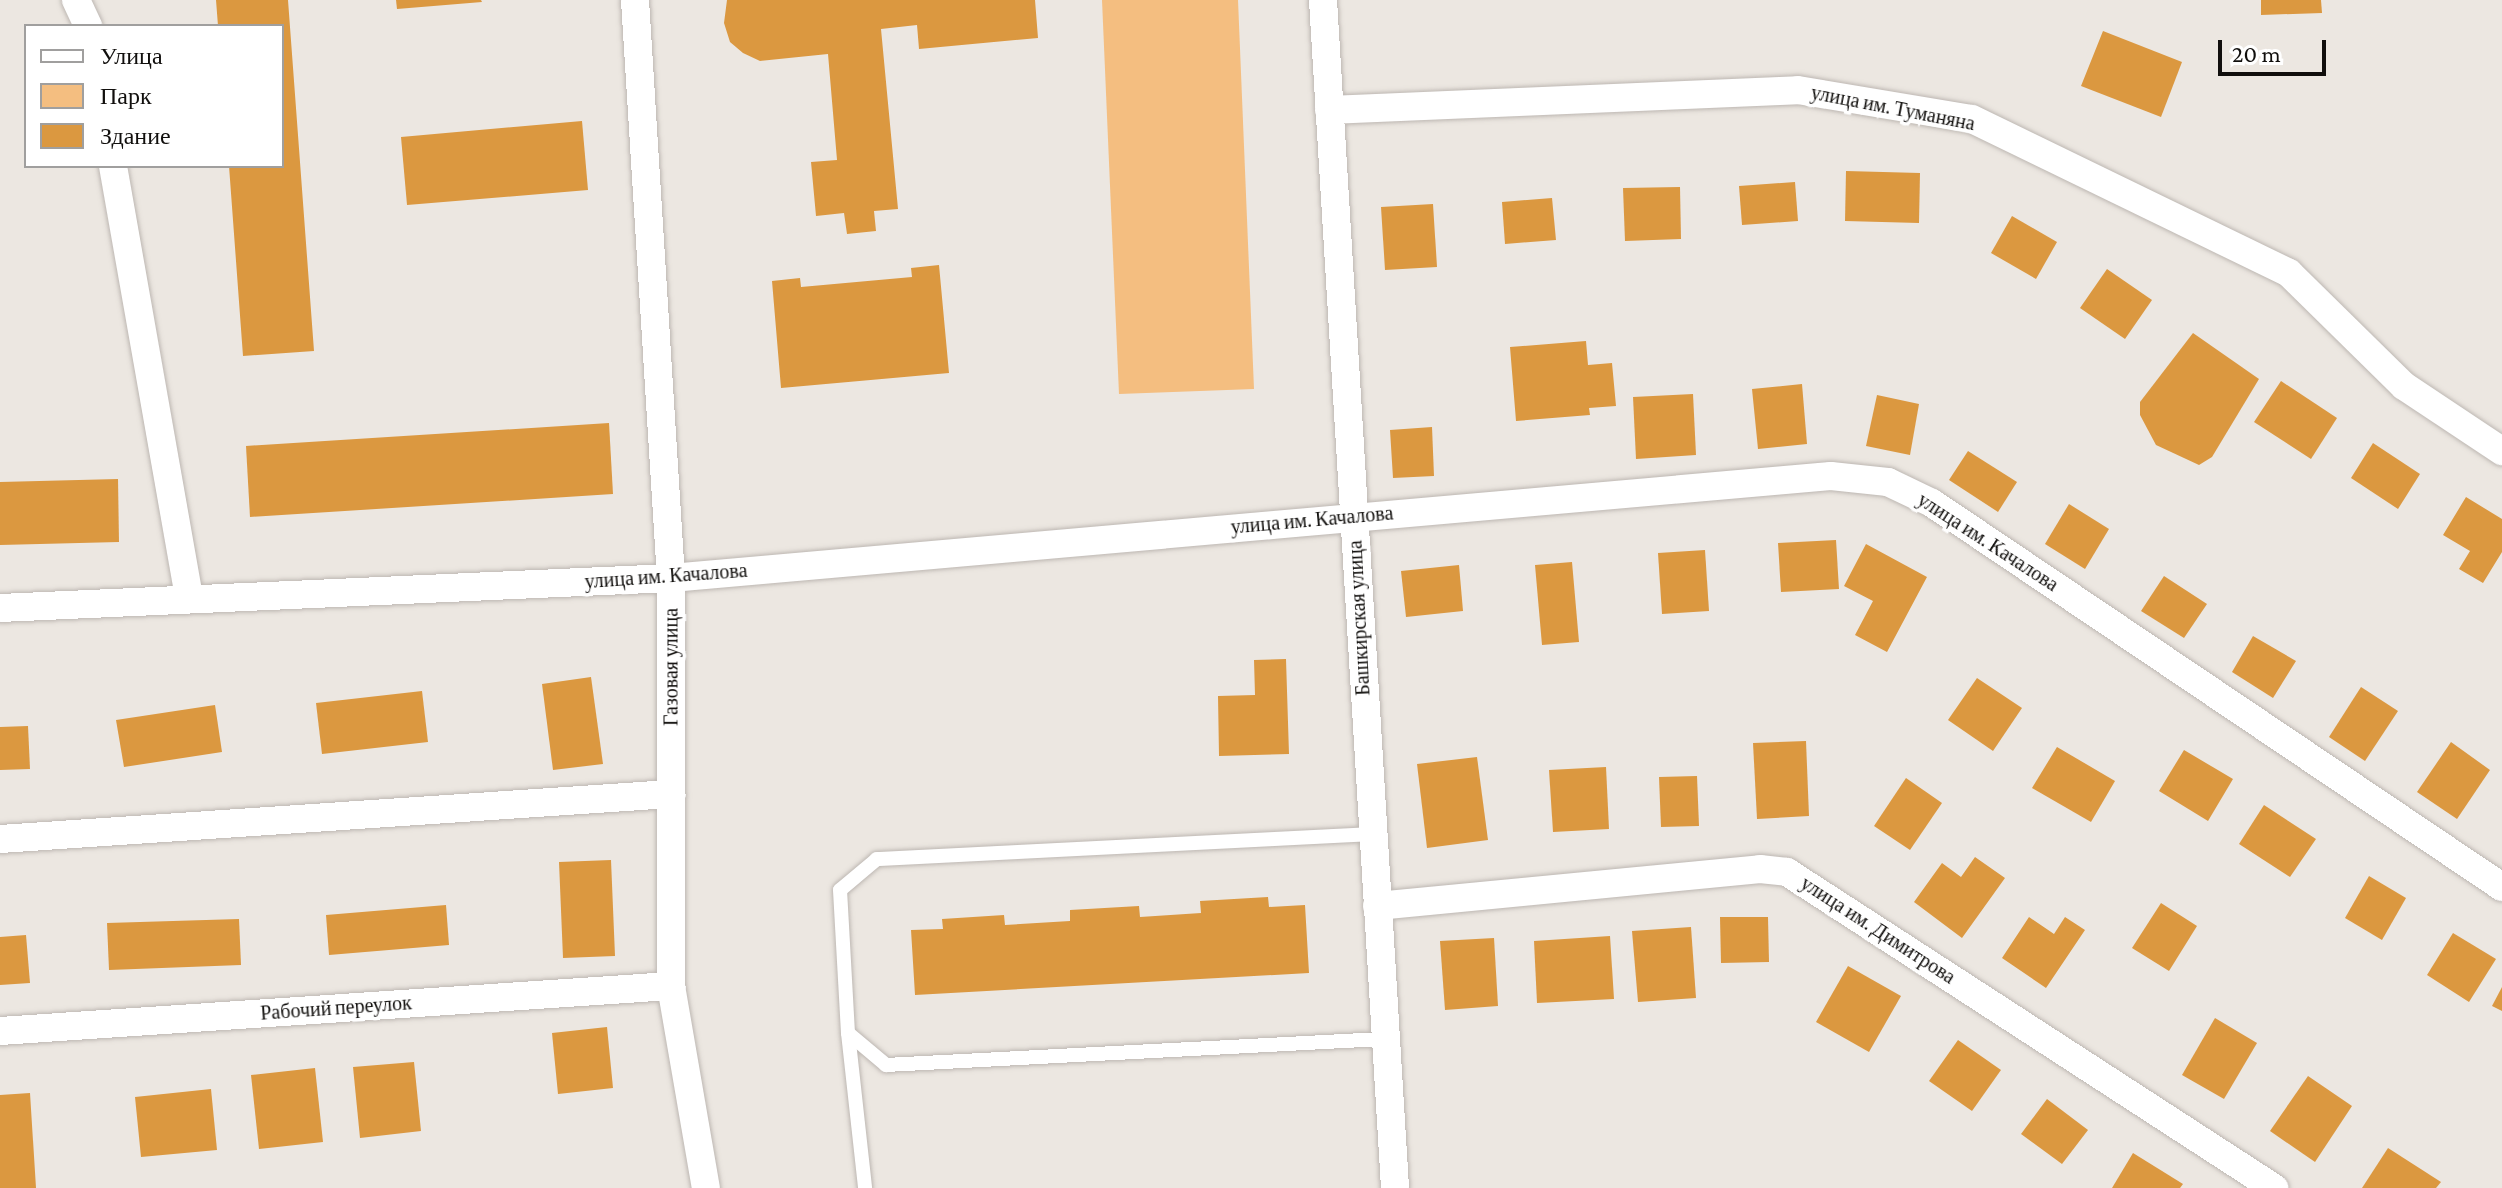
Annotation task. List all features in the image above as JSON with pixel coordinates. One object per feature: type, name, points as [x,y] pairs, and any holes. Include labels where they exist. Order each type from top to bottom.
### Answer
[{"type":"street","points":[[76,0],[87,24]]},
{"type":"street","name":"Газовая улица","points":[[635,0],[671,578],[671,986],[705,1188]]},
{"type":"street","name":"Башкирская улица","points":[[1323,0],[1371,834],[1395,1188]]},
{"type":"street","name":"улица им. Туманяна","points":[[1329,110],[1798,90],[1972,119],[2289,273],[2404,386],[2502,451]]},
{"type":"street","points":[[113,168],[189,597]]},
{"type":"street","name":"улица им. Качалова","points":[[0,608],[189,597],[671,578],[1831,476],[1888,482],[1932,503],[2502,887]]},
{"type":"street","points":[[0,839],[671,794]]},
{"type":"street","name":"улица им. Димитрова","points":[[1377,906],[1760,869],[1787,872],[2274,1188]]},
{"type":"street","name":"Рабочий переулок","points":[[0,1031],[671,986]]},
{"type":"lane","points":[[865,1188],[848,1033],[840,890],[877,859],[1371,834]]},
{"type":"lane","points":[[848,1033],[886,1065],[1385,1039]]},
{"type":"green space","points":[[1102,0],[1238,0],[1254,389],[1119,394]]},
{"type":"building","points":[[216,0],[288,0],[314,351],[243,356],[229,168],[284,168],[284,24],[218,24]]},
{"type":"building","points":[[396,0],[481,0],[482,2],[397,9]]},
{"type":"building","points":[[727,0],[1035,0],[1038,38],[919,49],[917,25],[881,29],[898,209],[874,211],[876,231],[847,234],[844,213],[816,216],[811,162],[837,160],[828,54],[760,61],[743,53],[730,42],[724,23]]},
{"type":"building","points":[[2261,0],[2321,0],[2322,13],[2261,15]]},
{"type":"building","points":[[2103,31],[2182,62],[2161,117],[2081,86]]},
{"type":"building","points":[[582,121],[588,190],[407,205],[401,137]]},
{"type":"building","points":[[1846,171],[1920,173],[1919,223],[1845,221]]},
{"type":"building","points":[[1795,182],[1798,221],[1742,225],[1739,186]]},
{"type":"building","points":[[1680,187],[1681,239],[1625,241],[1623,188]]},
{"type":"building","points":[[1552,198],[1556,240],[1505,244],[1502,202]]},
{"type":"building","points":[[1433,204],[1437,267],[1385,270],[1381,207]]},
{"type":"building","points":[[2012,216],[2057,242],[2036,279],[1991,253]]},
{"type":"building","points":[[939,265],[949,373],[781,388],[772,281],[800,278],[801,287],[912,277],[911,268]]},
{"type":"building","points":[[2107,269],[2152,300],[2125,339],[2080,308]]},
{"type":"building","points":[[2193,333],[2259,379],[2212,457],[2199,465],[2156,445],[2140,415],[2140,402]]},
{"type":"building","points":[[1586,341],[1588,365],[1612,363],[1616,406],[1589,408],[1590,415],[1516,421],[1510,347]]},
{"type":"building","points":[[2281,381],[2337,418],[2311,459],[2254,422]]},
{"type":"building","points":[[1802,384],[1807,444],[1758,449],[1752,389]]},
{"type":"building","points":[[1693,394],[1696,455],[1636,459],[1633,397]]},
{"type":"building","points":[[1877,395],[1919,404],[1910,455],[1866,446]]},
{"type":"building","points":[[609,423],[613,494],[250,517],[246,446]]},
{"type":"building","points":[[1432,427],[1434,476],[1393,478],[1390,430]]},
{"type":"building","points":[[2373,443],[2420,474],[2398,509],[2351,478]]},
{"type":"building","points":[[1968,451],[2017,482],[1998,512],[1949,480]]},
{"type":"building","points":[[118,479],[119,542],[0,545],[0,482]]},
{"type":"building","points":[[2466,497],[2502,519],[2502,552],[2483,583],[2459,569],[2470,551],[2443,535]]},
{"type":"building","points":[[2069,504],[2109,529],[2085,569],[2045,544]]},
{"type":"building","points":[[1836,540],[1839,589],[1781,592],[1778,543]]},
{"type":"building","points":[[1866,544],[1927,577],[1887,652],[1855,635],[1873,601],[1844,586]]},
{"type":"building","points":[[1705,550],[1709,611],[1662,614],[1658,553]]},
{"type":"building","points":[[1572,562],[1579,642],[1542,645],[1535,565]]},
{"type":"building","points":[[1459,565],[1463,611],[1406,617],[1401,571]]},
{"type":"building","points":[[2164,576],[2207,604],[2184,638],[2141,611]]},
{"type":"building","points":[[2253,636],[2296,661],[2273,698],[2232,672]]},
{"type":"building","points":[[1286,659],[1289,754],[1219,756],[1218,696],[1255,695],[1254,660]]},
{"type":"building","points":[[591,677],[603,764],[553,770],[542,684]]},
{"type":"building","points":[[1977,678],[2022,708],[1993,751],[1948,720]]},
{"type":"building","points":[[2361,687],[2398,711],[2365,761],[2329,737]]},
{"type":"building","points":[[422,691],[428,742],[322,754],[316,703]]},
{"type":"building","points":[[215,705],[222,752],[124,767],[116,720]]},
{"type":"building","points":[[28,726],[30,769],[0,770],[0,727]]},
{"type":"building","points":[[1806,741],[1809,816],[1757,819],[1753,743]]},
{"type":"building","points":[[2451,742],[2490,770],[2457,819],[2417,792]]},
{"type":"building","points":[[2057,747],[2115,781],[2091,822],[2032,788]]},
{"type":"building","points":[[2184,750],[2233,779],[2208,821],[2159,791]]},
{"type":"building","points":[[1477,757],[1488,840],[1427,848],[1417,764]]},
{"type":"building","points":[[1606,767],[1609,829],[1553,832],[1549,770]]},
{"type":"building","points":[[1697,776],[1699,826],[1661,827],[1659,777]]},
{"type":"building","points":[[1906,778],[1942,803],[1910,850],[1874,826]]},
{"type":"building","points":[[2264,805],[2316,839],[2290,877],[2239,844]]},
{"type":"building","points":[[1975,857],[2005,878],[1962,938],[1914,902],[1942,863],[1961,877]]},
{"type":"building","points":[[611,860],[615,956],[563,958],[559,862]]},
{"type":"building","points":[[2369,876],[2406,898],[2382,940],[2345,918]]},
{"type":"building","points":[[1268,897],[1269,907],[1305,905],[1309,973],[915,995],[911,930],[943,929],[942,919],[1004,915],[1005,925],[1070,921],[1070,910],[1139,906],[1140,917],[1201,913],[1200,901]]},
{"type":"building","points":[[2161,903],[2197,926],[2169,971],[2132,948]]},
{"type":"building","points":[[446,905],[449,945],[329,955],[326,915]]},
{"type":"building","points":[[1720,917],[1768,917],[1769,962],[1721,963]]},
{"type":"building","points":[[2029,917],[2054,934],[2065,917],[2085,930],[2046,988],[2002,958]]},
{"type":"building","points":[[239,919],[241,965],[109,970],[107,923]]},
{"type":"building","points":[[1691,927],[1696,998],[1638,1002],[1632,931]]},
{"type":"building","points":[[2453,933],[2496,959],[2469,1002],[2427,975]]},
{"type":"building","points":[[26,935],[30,983],[0,985],[0,937]]},
{"type":"building","points":[[1610,936],[1614,999],[1537,1003],[1534,941]]},
{"type":"building","points":[[1494,938],[1498,1006],[1445,1010],[1440,941]]},
{"type":"building","points":[[1848,966],[1901,996],[1869,1052],[1816,1022]]},
{"type":"building","points":[[2502,987],[2502,1011],[2492,1006]]},
{"type":"building","points":[[2215,1018],[2257,1043],[2224,1099],[2182,1075]]},
{"type":"building","points":[[607,1027],[613,1088],[558,1094],[552,1033]]},
{"type":"building","points":[[1958,1040],[2001,1070],[1972,1111],[1929,1081]]},
{"type":"building","points":[[414,1062],[421,1131],[360,1138],[353,1067]]},
{"type":"building","points":[[315,1068],[323,1142],[259,1149],[251,1075]]},
{"type":"building","points":[[2308,1076],[2352,1106],[2315,1162],[2270,1131]]},
{"type":"building","points":[[211,1089],[217,1150],[141,1157],[135,1097]]},
{"type":"building","points":[[30,1093],[36,1188],[0,1188],[0,1095]]},
{"type":"building","points":[[2047,1099],[2088,1130],[2062,1164],[2021,1134]]},
{"type":"building","points":[[2388,1148],[2441,1182],[2436,1188],[2362,1188]]},
{"type":"building","points":[[2133,1153],[2183,1184],[2180,1188],[2112,1188]]}]
